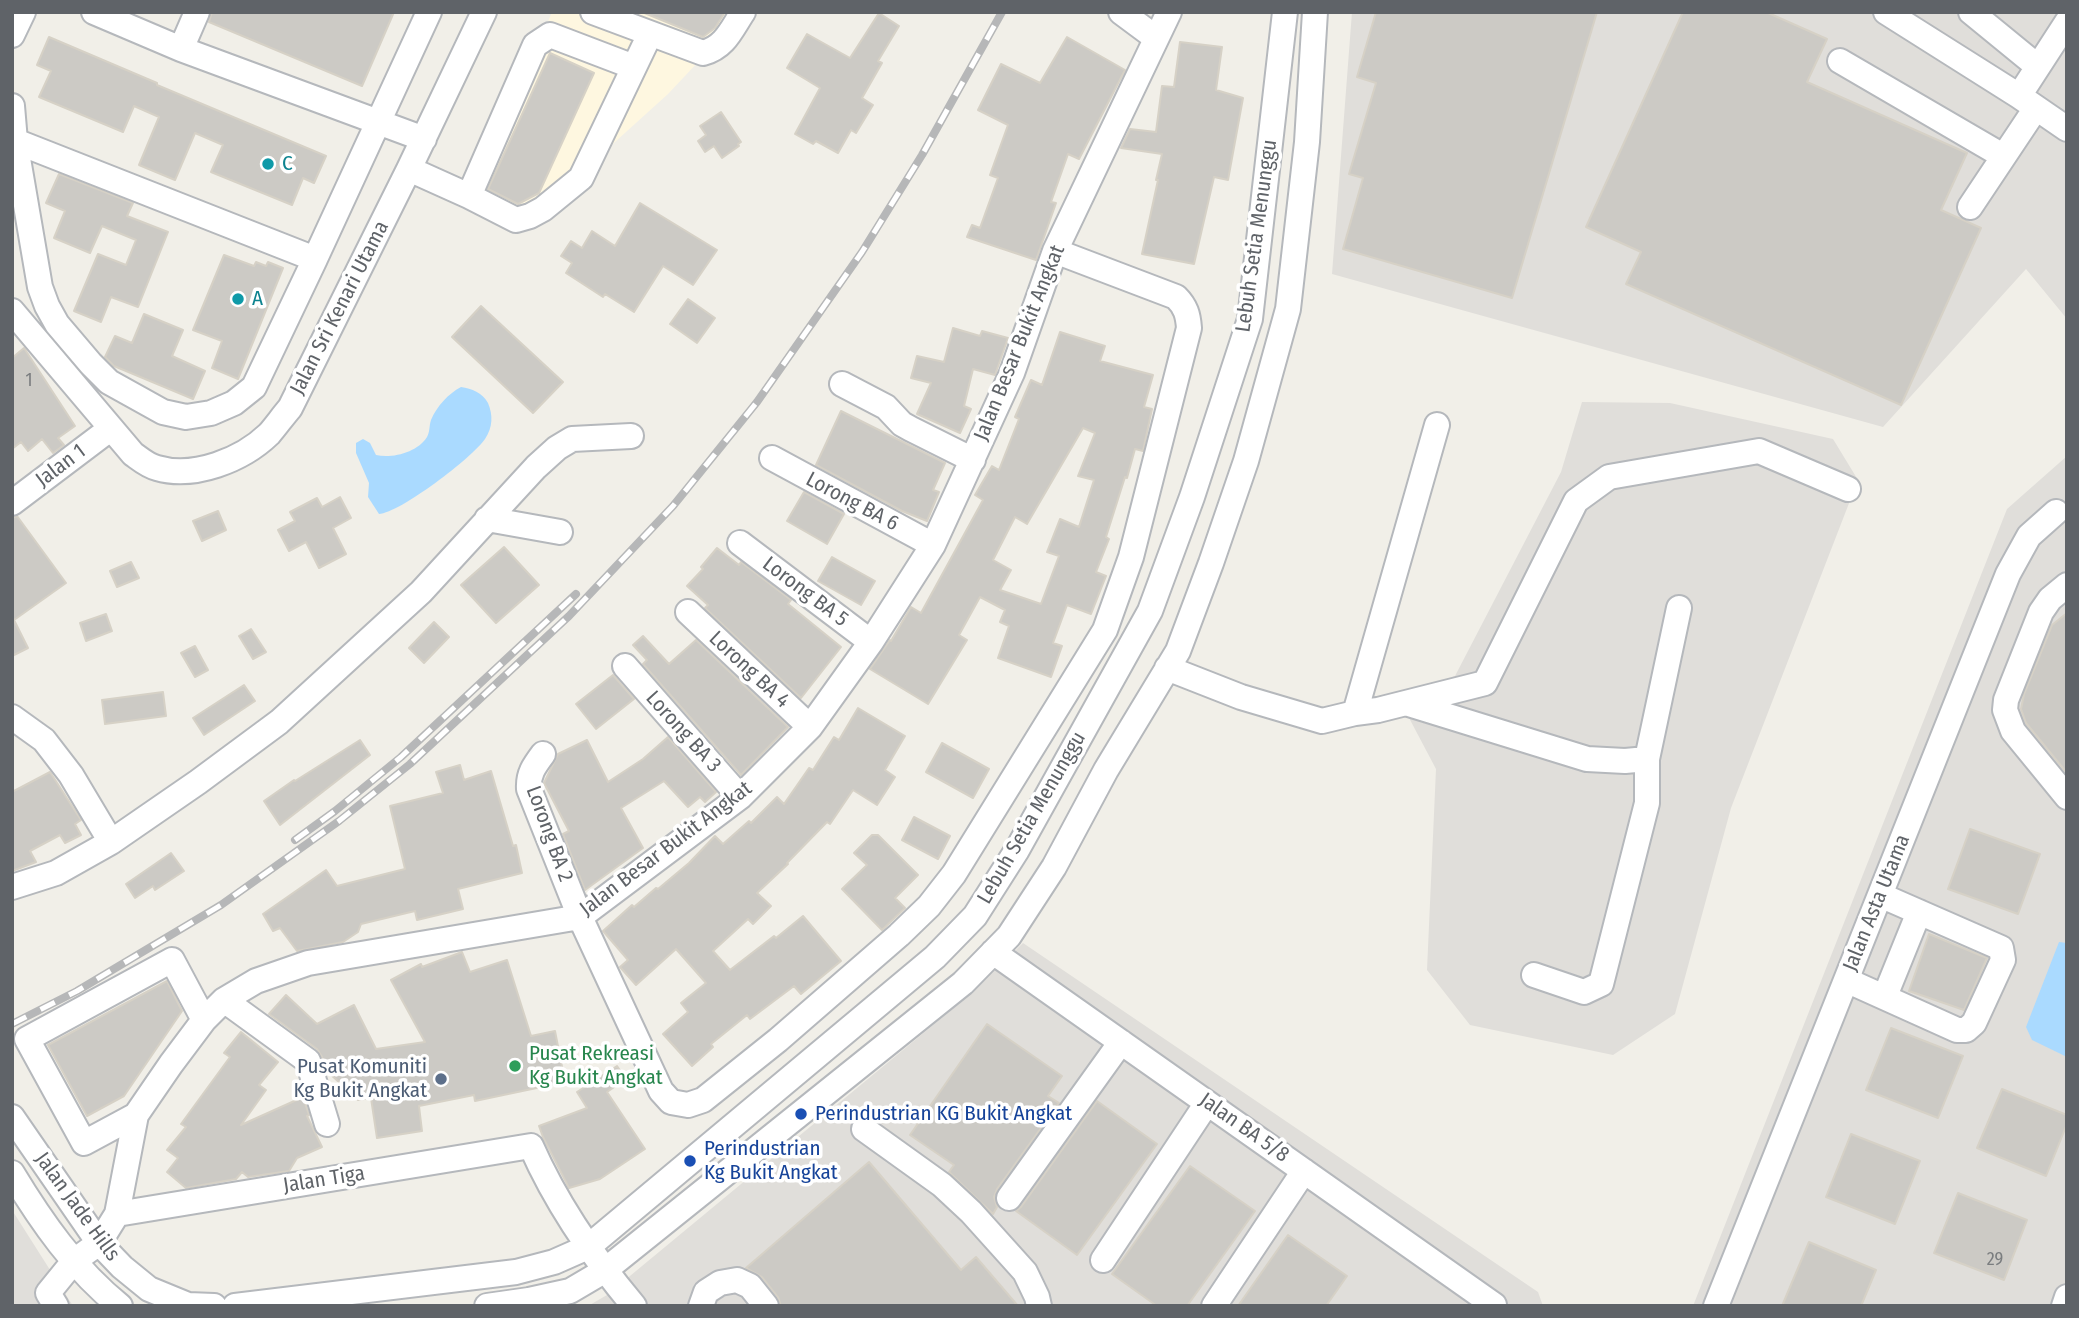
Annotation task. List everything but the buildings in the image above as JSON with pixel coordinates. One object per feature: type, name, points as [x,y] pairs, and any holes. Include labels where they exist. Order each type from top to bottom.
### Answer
[{"type":"street","points":[[12,35],[23,12]]},
{"type":"street","points":[[94,12],[181,49],[424,139]]},
{"type":"street","points":[[181,49],[197,12]]},
{"type":"street","points":[[12,106],[15,141],[40,287],[57,324],[109,382],[163,412],[186,417],[211,413],[234,403],[254,387],[429,12]]},
{"type":"street","name":"Jalan Sri Kenari Utama","points":[[12,312],[110,429],[133,454],[155,468],[181,472],[212,466],[243,454],[268,434],[290,408],[410,169],[484,12]]},
{"type":"street","points":[[593,12],[703,53],[721,46],[743,12]]},
{"type":"street","points":[[1121,12],[1156,38]]},
{"type":"street","name":"Jalan Besar Bukit Angkat","points":[[99,1243],[117,1214],[136,1115],[204,1020],[224,1000],[256,981],[308,963],[580,917],[740,797],[810,727],[871,642],[933,545],[1012,373],[1055,251],[1169,12]]},
{"type":"street","name":"Lebuh Setia Menunggu","points":[[235,1306],[516,1272],[554,1262],[588,1247],[935,957],[975,916],[1017,850],[1150,611],[1192,497],[1250,319],[1285,12]]},
{"type":"street","name":"Lebuh Setia Menunggu","points":[[487,1306],[570,1291],[604,1271],[963,983],[1009,936],[1054,867],[1106,771],[1178,650],[1212,563],[1246,461],[1289,309],[1307,142],[1315,12]]},
{"type":"street","points":[[1886,12],[2049,112]]},
{"type":"street","points":[[1971,12],[2037,66],[2049,112]]},
{"type":"street","points":[[2037,66],[2067,22]]},
{"type":"street","points":[[410,169],[516,220],[543,209],[582,178],[650,34]]},
{"type":"street","points":[[469,196],[535,45],[541,39],[550,35],[634,67]]},
{"type":"street","points":[[1840,61],[2003,156]]},
{"type":"street","points":[[1970,207],[2003,156],[2049,112]]},
{"type":"street","points":[[15,141],[315,259]]},
{"type":"street","points":[[802,1068],[778,1040],[899,935],[929,906],[954,874],[1105,630],[1131,557],[1189,328],[1188,315],[1176,297],[1055,251]]},
{"type":"street","points":[[842,384],[886,407],[902,424],[973,460]]},
{"type":"street","points":[[1355,713],[1437,425]]},
{"type":"street","name":"Jalan 1","points":[[12,503],[110,429]]},
{"type":"street","points":[[12,887],[56,873],[111,842],[279,722],[421,592],[487,519],[557,448],[572,439],[631,436]]},
{"type":"street","points":[[1167,668],[1241,697],[1322,721],[1485,683],[1576,501],[1609,477],[1759,451],[1848,489]]},
{"type":"street","name":"Lorong BA 6","points":[[772,458],[933,545]]},
{"type":"street","name":"Jalan Asta Utama","points":[[1716,1306],[2008,574],[2029,536],[2063,505]]},
{"type":"street","points":[[487,519],[560,532]]},
{"type":"street","name":"Lorong BA 5","points":[[740,543],[871,642]]},
{"type":"street","points":[[2067,585],[2050,599],[2041,612],[2006,700],[2005,710],[2013,731],[2067,797]]},
{"type":"street","points":[[1534,975],[1584,992],[1601,984],[1647,803],[1647,758],[1679,608]]},
{"type":"street","name":"Lorong BA 4","points":[[688,612],[810,727]]},
{"type":"street","name":"Lorong BA 3","points":[[625,666],[740,797]]},
{"type":"street","points":[[1407,703],[1587,759],[1625,761],[1647,758]]},
{"type":"street","points":[[12,717],[44,740],[71,775],[111,842]]},
{"type":"street","name":"Lorong BA 2","points":[[543,754],[528,777],[529,789],[580,917],[661,1091],[671,1102],[688,1105],[703,1100],[778,1040]]},
{"type":"street","points":[[1846,980],[1957,1030],[1966,1030],[1974,1023],[2003,960],[2001,948],[1880,895]]},
{"type":"street","points":[[1885,996],[1919,912]]},
{"type":"street","name":"Jalan BA 5/8","points":[[993,952],[1494,1305]]},
{"type":"street","points":[[136,1115],[84,1143],[27,1039],[172,960],[204,1020]]},
{"type":"street","points":[[224,1000],[307,1061],[327,1124]]},
{"type":"street","points":[[1009,1198],[1121,1042]]},
{"type":"street","points":[[1103,1260],[1207,1102]]},
{"type":"street","name":"Jalan Jade Hills","points":[[12,1117],[99,1243],[121,1268],[149,1289]]},
{"type":"street","points":[[864,1129],[942,1185],[971,1212],[1025,1272],[1039,1306]]},
{"type":"street","name":"Jalan Tiga","points":[[117,1214],[531,1146],[547,1182],[588,1247]]},
{"type":"street","points":[[1214,1306],[1304,1171]]},
{"type":"street","name":"Jalan Jade Hills","points":[[12,1173],[19,1199],[97,1286],[119,1306]]},
{"type":"street","points":[[56,1306],[48,1293],[74,1261],[99,1243]]},
{"type":"street","points":[[588,1247],[604,1271],[634,1306]]},
{"type":"street","points":[[701,1306],[706,1292],[720,1283],[737,1280],[750,1286],[766,1306]]},
{"type":"street","points":[[119,1306],[130,1297],[149,1289],[188,1305],[214,1306]]},
{"type":"street","points":[[2064,1306],[2067,1297]]},
{"type":"shaded area","points":[[552,12],[736,12],[716,43],[668,94],[573,180],[518,217],[475,194]]},
{"type":"shaded area","points":[[1352,12],[2067,12],[2067,319],[2026,269],[1883,427],[1332,274]]},
{"type":"shaded area","points":[[1582,402],[1670,403],[1833,439],[1858,480],[1731,808],[1675,1014],[1613,1055],[1470,1025],[1427,970],[1436,769],[1398,697],[1455,676],[1561,472]]},
{"type":"shaded area","points":[[2067,456],[2067,1306],[1693,1306],[2007,509]]},
{"type":"shaded area","points":[[1023,943],[1538,1292],[1543,1306],[588,1306],[607,1295],[973,992]]},
{"type":"shaded area","points":[[12,1210],[45,1262],[73,1306],[12,1306]]},
{"type":"water","points":[[461,387],[483,396],[488,403],[491,421],[485,439],[466,458],[419,495],[379,514],[368,497],[369,483],[356,453],[356,443],[363,439],[370,443],[376,455],[382,456],[397,455],[417,447],[427,437],[431,420],[440,405]]},
{"type":"water","points":[[2059,942],[2067,943],[2067,1057],[2032,1040],[2026,1027]]},
{"type":"railway","points":[[12,1024],[77,991],[221,905],[339,821],[410,764],[569,616],[673,506],[757,402],[862,252],[922,155],[1002,12]]},
{"type":"railway","points":[[295,840],[401,757],[576,594]]},
{"type":"place","name":"C","points":[[268,164]]},
{"type":"place","name":"A","points":[[238,299]]},
{"type":"place","name":"Pusat Rekreasi Kg Bukit Angkat","points":[[515,1066]]},
{"type":"place","name":"Pusat Komuniti Kg Bukit Angkat","points":[[441,1079]]},
{"type":"place","name":"Perindustrian KG Bukit Angkat","points":[[801,1114]]},
{"type":"place","name":"Perindustrian Kg Bukit Angkat","points":[[690,1161]]}]
